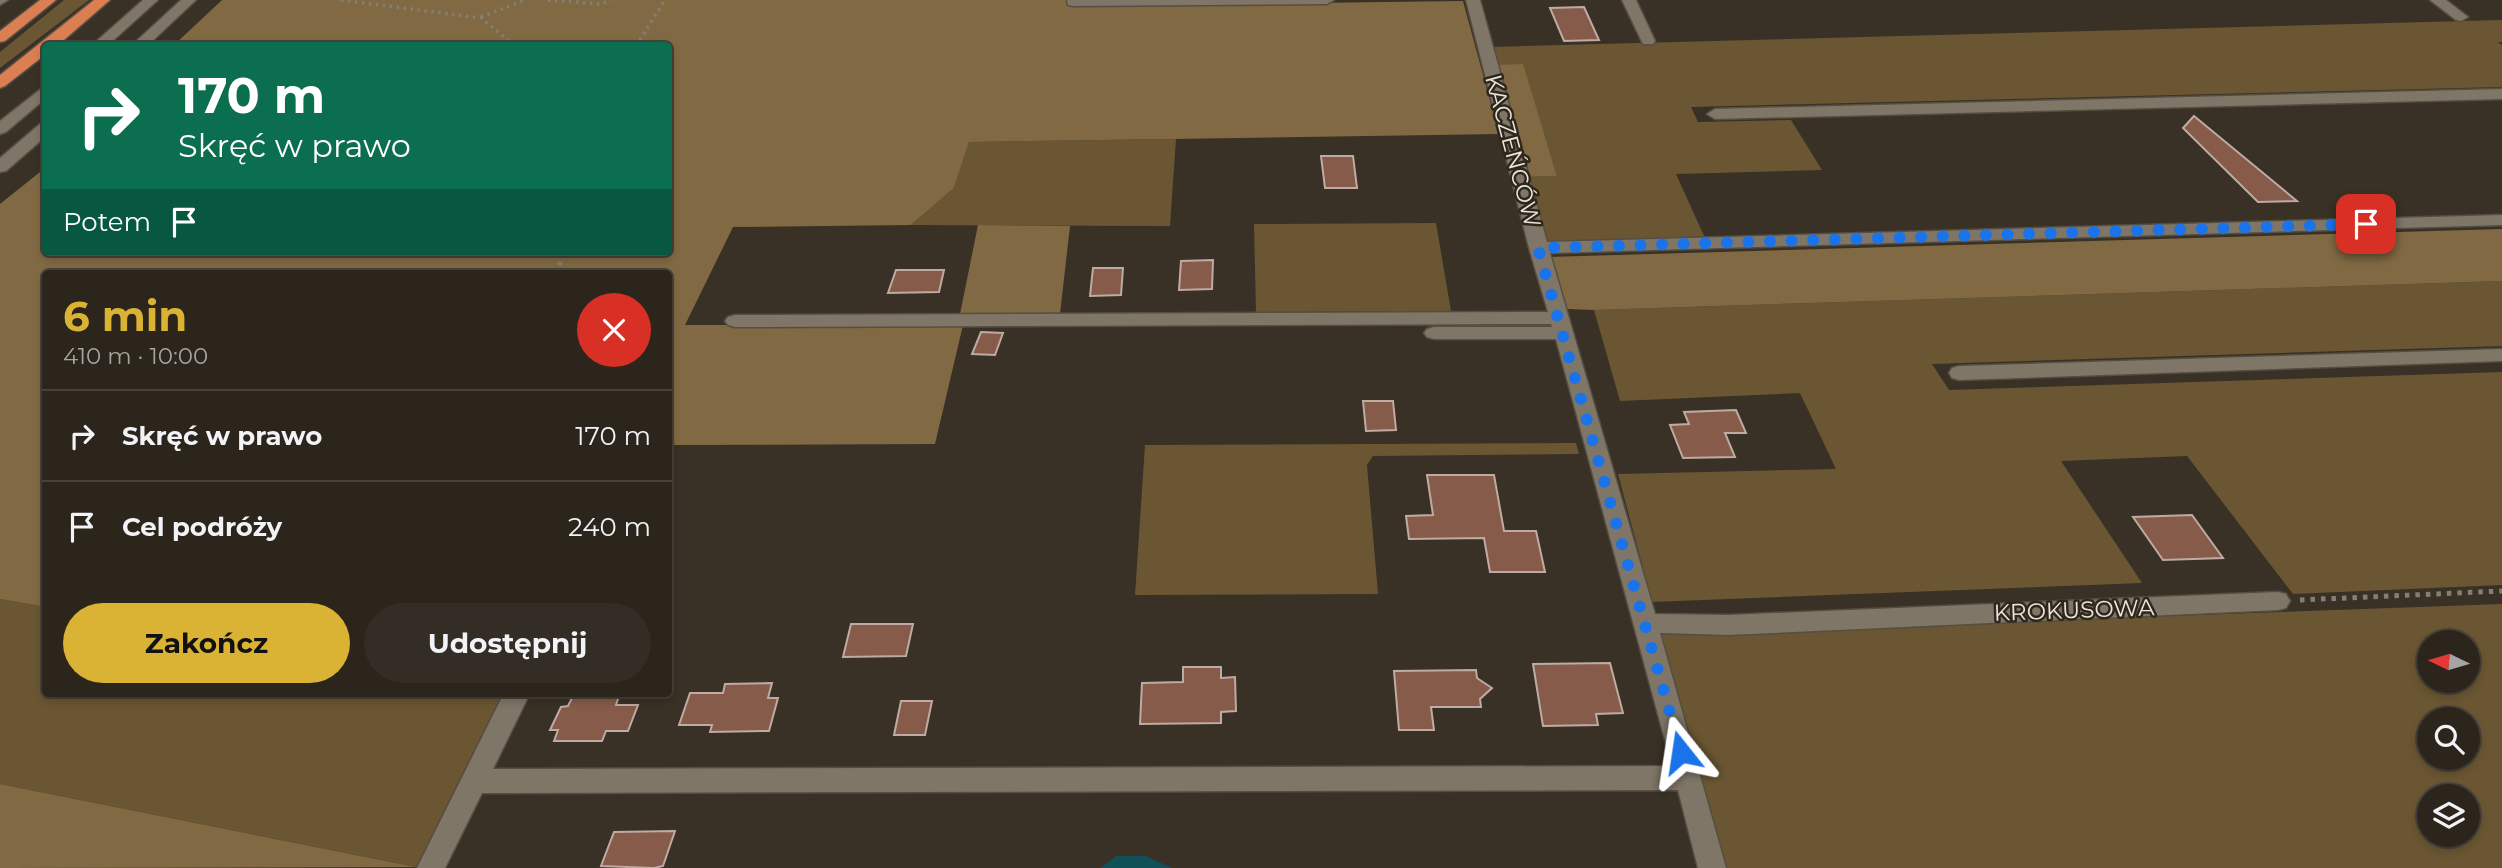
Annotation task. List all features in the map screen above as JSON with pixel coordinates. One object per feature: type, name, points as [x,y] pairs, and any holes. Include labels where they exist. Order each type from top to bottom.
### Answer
[{"type":"highway","points":[[0,38],[49,0]]},
{"type":"highway","points":[[51,42],[103,0]]},
{"type":"highway","points":[[0,83],[42,49]]},
{"type":"street","points":[[103,42],[151,0]]},
{"type":"street","points":[[142,42],[189,0]]},
{"type":"street","points":[[1073,2],[1327,0]]},
{"type":"street","name":"KACZEŃCÓW","points":[[1473,0],[1538,248],[1646,623],[1712,868]]},
{"type":"street","points":[[1629,0],[1648,41]]},
{"type":"street","points":[[2437,0],[2461,17]]},
{"type":"street","points":[[0,129],[42,93]]},
{"type":"street","points":[[1715,114],[2502,94]]},
{"type":"street","points":[[0,167],[42,130]]},
{"type":"street","points":[[1538,248],[2502,220]]},
{"type":"street","points":[[735,321],[1561,325]]},
{"type":"street","points":[[1103,332],[1561,325]]},
{"type":"street","points":[[1959,373],[2502,355]]},
{"type":"street","name":"KROKUSOWA","points":[[1646,623],[1728,625],[2278,601]]},
{"type":"street","points":[[431,868],[515,697]]},
{"type":"street","points":[[474,781],[1688,778]]},
{"type":"path","points":[[341,0],[481,18],[525,0]]},
{"type":"path","points":[[548,0],[601,4],[611,0]]},
{"type":"path","points":[[639,42],[665,0]]},
{"type":"path","points":[[481,18],[510,42]]},
{"type":"path","points":[[2278,601],[2502,591]]},
{"type":"shaded area","points":[[64,0],[89,0],[0,68],[0,52]]},
{"type":"shaded area","points":[[222,0],[1068,0],[1067,6],[1463,1],[1499,134],[969,142],[954,188],[911,225],[733,227],[685,325],[963,325],[935,444],[672,445],[672,270],[42,270],[42,606],[0,599],[0,204],[42,170],[42,256],[672,256],[672,42],[177,42]]},
{"type":"shaded area","points":[[2502,20],[2502,42],[2498,42],[2502,45],[2502,87],[1691,107],[1698,122],[1791,120],[1822,170],[1676,174],[1705,238],[1544,244],[1524,177],[1557,176],[1537,111],[1496,65],[1491,47]]},
{"type":"shaded area","points":[[1523,64],[1557,176],[1524,177],[1496,65]]},
{"type":"shaded area","points":[[1176,139],[1170,226],[911,225],[954,188],[969,142]]},
{"type":"shaded area","points":[[1436,223],[1451,311],[1256,312],[1254,224]]},
{"type":"shaded area","points":[[978,225],[1070,226],[1060,314],[960,314]]},
{"type":"shaded area","points":[[2502,229],[2502,281],[1594,310],[1567,309],[1548,257]]},
{"type":"shaded area","points":[[2502,281],[2502,346],[1932,364],[1949,390],[2502,372],[2502,585],[2293,594],[2187,456],[2061,461],[2142,583],[1652,602],[1618,474],[1836,469],[1800,393],[1620,401],[1594,310]]},
{"type":"shaded area","points":[[1576,443],[1579,454],[1373,456],[1367,465],[1378,594],[1135,595],[1145,445]]},
{"type":"shaded area","points":[[0,599],[42,606],[42,697],[505,697],[416,867],[0,784]]},
{"type":"shaded area","points":[[2502,604],[2502,868],[1724,868],[1661,634]]},
{"type":"shaded area","points":[[0,784],[416,867],[0,868]]},
{"type":"water","points":[[1116,856],[1146,856],[1172,868],[1101,868]]},
{"type":"building","points":[[1584,7],[1599,40],[1564,41],[1550,8]]},
{"type":"building","points":[[2194,116],[2297,201],[2258,202],[2183,128]]},
{"type":"building","points":[[1321,156],[1353,156],[1357,188],[1325,188]]},
{"type":"building","points":[[1213,260],[1212,289],[1179,290],[1181,261]]},
{"type":"building","points":[[1093,268],[1123,268],[1121,295],[1090,296]]},
{"type":"building","points":[[896,270],[944,270],[939,292],[888,293]]},
{"type":"building","points":[[981,332],[1003,333],[995,355],[972,354]]},
{"type":"building","points":[[1363,401],[1393,401],[1396,430],[1366,431]]},
{"type":"building","points":[[1736,410],[1746,433],[1725,433],[1735,457],[1683,458],[1670,425],[1689,424],[1684,412]]},
{"type":"building","points":[[1427,475],[1494,475],[1504,531],[1536,531],[1545,572],[1490,572],[1484,538],[1409,539],[1406,516],[1433,515]]},
{"type":"building","points":[[2192,515],[2223,558],[2163,560],[2133,517]]},
{"type":"building","points":[[851,624],[913,624],[906,656],[843,657]]},
{"type":"building","points":[[1610,663],[1623,713],[1596,714],[1598,725],[1543,726],[1533,664]]},
{"type":"building","points":[[1183,667],[1221,667],[1221,678],[1235,677],[1236,711],[1221,712],[1221,723],[1140,724],[1142,683],[1183,682]]},
{"type":"building","points":[[1476,670],[1477,678],[1492,688],[1480,699],[1481,707],[1431,707],[1434,730],[1399,730],[1394,671]]},
{"type":"building","points":[[772,683],[768,698],[778,698],[769,731],[710,732],[712,725],[679,725],[690,693],[723,693],[725,684]]},
{"type":"building","points":[[572,697],[619,697],[616,705],[638,705],[628,731],[606,731],[602,741],[554,741],[558,730],[550,730],[561,707],[568,706]]},
{"type":"building","points":[[901,701],[932,701],[925,735],[894,735]]},
{"type":"building","points":[[675,831],[663,866],[601,866],[614,832]]},
{"type":"route","points":[[1681,752],[1538,248],[2366,224]]}]
